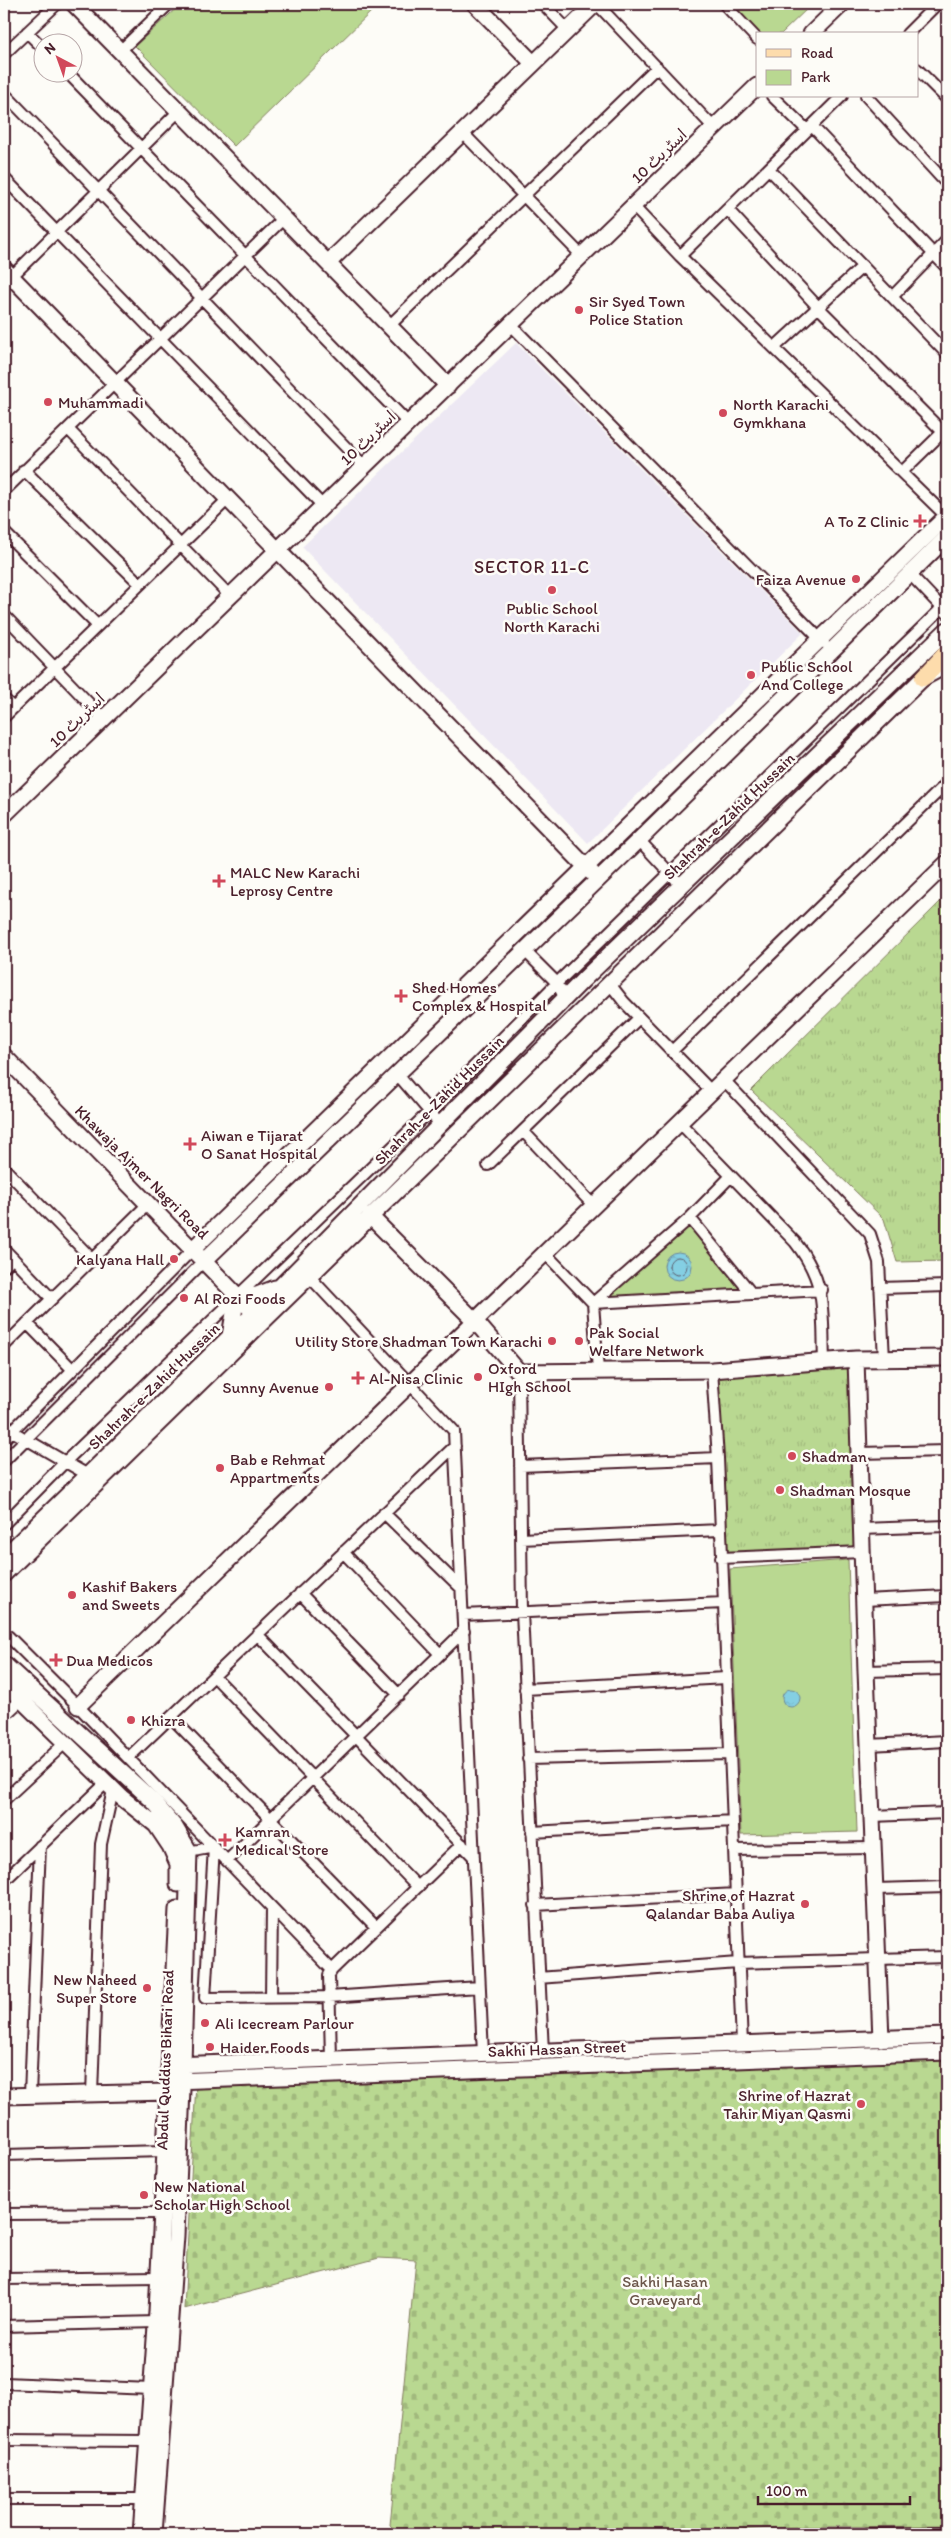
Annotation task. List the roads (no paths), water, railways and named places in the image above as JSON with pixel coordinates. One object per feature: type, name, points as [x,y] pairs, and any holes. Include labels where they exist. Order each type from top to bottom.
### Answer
[{"type":"main road","points":[[923,678],[947,652]]},
{"type":"street","points":[[4,54],[57,4]]},
{"type":"street","points":[[74,4],[285,217],[448,386]]},
{"type":"street","points":[[475,4],[533,63]]},
{"type":"street","points":[[543,4],[568,30]]},
{"type":"street","points":[[329,262],[596,4],[714,128]]},
{"type":"street","points":[[724,4],[756,38]]},
{"type":"street","points":[[813,32],[842,4]]},
{"type":"street","points":[[908,32],[937,4]]},
{"type":"street","points":[[120,51],[162,6]]},
{"type":"street","points":[[27,32],[32,37]]},
{"type":"street","points":[[390,326],[657,67]]},
{"type":"street","points":[[918,70],[947,100]]},
{"type":"street","points":[[76,82],[140,150],[409,424]]},
{"type":"street","name":"اسٹریٹ 10","points":[[7,807],[104,718],[756,87]]},
{"type":"street","points":[[4,93],[364,466]]},
{"type":"street","points":[[774,98],[809,128],[947,268]]},
{"type":"street","points":[[680,256],[840,98]]},
{"type":"street","points":[[868,98],[946,179]]},
{"type":"street","points":[[179,111],[99,190],[6,276],[116,384],[598,880]]},
{"type":"street","points":[[462,132],[582,256]]},
{"type":"street","points":[[769,169],[947,354]]},
{"type":"street","points":[[4,178],[323,506]]},
{"type":"street","points":[[4,1439],[193,1249],[947,516],[680,256],[633,206]]},
{"type":"street","points":[[728,210],[818,307],[945,430],[902,472]]},
{"type":"street","points":[[4,490],[116,384],[285,217]]},
{"type":"street","points":[[892,296],[947,240]]},
{"type":"street","points":[[775,347],[863,266]]},
{"type":"street","points":[[511,324],[832,650]]},
{"type":"street","points":[[68,429],[230,596]]},
{"type":"street","points":[[24,470],[140,584]]},
{"type":"street","points":[[4,717],[228,499]]},
{"type":"street","points":[[4,532],[97,625]]},
{"type":"street","points":[[4,1461],[205,1260],[398,1075],[947,537]]},
{"type":"street","points":[[4,1524],[66,1461],[237,1296],[435,1117],[557,983],[946,608],[910,574]]},
{"type":"street","points":[[4,616],[104,718]]},
{"type":"street","name":"Shahrah-e-Zahid Hussain","points":[[4,1557],[254,1313],[435,1117],[565,998],[947,630]]},
{"type":"street","name":"Shahrah-e-Zahid Hussain","points":[[4,1574],[923,678],[947,665]]},
{"type":"street","points":[[4,699],[13,708]]},
{"type":"street","points":[[672,1051],[947,782]]},
{"type":"street","points":[[639,840],[682,886]]},
{"type":"street","points":[[78,1706],[947,863]]},
{"type":"street","points":[[524,950],[557,983],[565,998]]},
{"type":"street","points":[[583,980],[597,997]]},
{"type":"street","points":[[610,984],[639,1018],[712,1092]]},
{"type":"street","points":[[488,1165],[639,1018]]},
{"type":"street","name":"Khawaja Ajmer Nagri Road","points":[[7,1065],[205,1260],[254,1313]]},
{"type":"street","points":[[398,1075],[435,1117]]},
{"type":"street","points":[[724,1080],[870,1234],[878,1262],[884,1359]]},
{"type":"street","points":[[680,1123],[796,1242],[809,1259],[822,1290],[824,1362]]},
{"type":"street","points":[[523,1131],[594,1206]]},
{"type":"street","points":[[4,1168],[93,1260]]},
{"type":"street","points":[[593,1303],[690,1218],[731,1176]]},
{"type":"street","points":[[4,1346],[148,1204]]},
{"type":"street","points":[[370,1216],[475,1321],[519,1372],[522,1612],[543,2052]]},
{"type":"street","points":[[690,1218],[752,1294]]},
{"type":"street","points":[[4,1249],[52,1299]]},
{"type":"street","points":[[545,1253],[593,1303],[598,1371]]},
{"type":"street","points":[[4,1267],[12,1258]]},
{"type":"street","points":[[237,1296],[256,1295],[280,1286],[322,1262]]},
{"type":"street","points":[[309,1276],[454,1431],[483,2054]]},
{"type":"street","points":[[880,1288],[947,1286]]},
{"type":"street","points":[[593,1303],[822,1290]]},
{"type":"street","points":[[222,1360],[230,1336],[237,1296]]},
{"type":"street","points":[[28,1323],[73,1370]]},
{"type":"street","points":[[519,1372],[712,1370],[856,1359],[947,1358]]},
{"type":"street","points":[[856,1359],[866,1672],[881,2039]]},
{"type":"street","points":[[712,1370],[718,1458],[742,2044]]},
{"type":"street","points":[[4,1422],[26,1439],[88,1475]]},
{"type":"street","points":[[128,1758],[454,1446]]},
{"type":"street","points":[[859,1454],[947,1451]]},
{"type":"street","points":[[520,1466],[718,1458]]},
{"type":"street","points":[[384,1513],[462,1589]]},
{"type":"street","points":[[861,1529],[947,1526]]},
{"type":"street","points":[[521,1539],[720,1530]]},
{"type":"street","points":[[343,1552],[440,1654]]},
{"type":"street","points":[[721,1558],[862,1552]]},
{"type":"street","points":[[300,1593],[399,1695]]},
{"type":"street","points":[[864,1600],[947,1596]]},
{"type":"street","points":[[463,1615],[723,1603]]},
{"type":"street","points":[[227,1861],[357,1737],[464,1631]]},
{"type":"street","points":[[257,1634],[474,1857]]},
{"type":"street","points":[[4,1640],[8,1636],[78,1706],[332,1970]]},
{"type":"street","points":[[4,1664],[153,1801],[174,1826],[181,1853]]},
{"type":"street","points":[[866,1672],[947,1669]]},
{"type":"street","points":[[214,1676],[418,1887]]},
{"type":"street","points":[[525,1690],[726,1678]]},
{"type":"street","points":[[4,1683],[109,1786],[156,1825],[181,1853]]},
{"type":"street","points":[[4,1716],[21,1700]]},
{"type":"street","points":[[171,1717],[376,1927]]},
{"type":"street","points":[[869,1745],[947,1741]]},
{"type":"street","points":[[4,1800],[65,1743]]},
{"type":"street","points":[[528,1759],[730,1754]]},
{"type":"street","points":[[4,1880],[109,1786]]},
{"type":"street","points":[[92,2094],[101,1844],[109,1786]]},
{"type":"street","points":[[872,1816],[947,1813]]},
{"type":"street","points":[[532,1832],[733,1821]]},
{"type":"street","points":[[331,2059],[329,1975],[332,1970],[462,1844]]},
{"type":"street","points":[[30,2095],[40,1846]]},
{"type":"street","points":[[214,1847],[205,1998],[329,1996],[479,1987]]},
{"type":"street","points":[[181,1853],[214,1847]]},
{"type":"street","points":[[734,1850],[873,1848]]},
{"type":"street","name":"Abdul Quddus Bihari Road","points":[[154,2534],[176,2236],[174,2076],[181,1853]]},
{"type":"street","points":[[875,1889],[947,1887]]},
{"type":"street","points":[[535,1905],[736,1894]]},
{"type":"street","points":[[271,1997],[272,1908]]},
{"type":"street","points":[[538,1978],[738,1963],[947,1957]]},
{"type":"street","name":"Sakhi Hassan Street","points":[[174,2076],[331,2059],[947,2036]]},
{"type":"street","name":"Sakhi Hassan Street","points":[[174,2076],[947,2052]]},
{"type":"street","points":[[4,2096],[92,2094],[174,2076]]},
{"type":"street","name":"Abdul Quddus Bihari Road","points":[[141,2534],[156,2322],[165,2151],[174,2076]]},
{"type":"street","points":[[4,2155],[165,2151]]},
{"type":"street","points":[[4,2214],[162,2213]]},
{"type":"street","points":[[4,2279],[158,2277]]},
{"type":"street","points":[[4,2326],[156,2322]]},
{"type":"street","points":[[4,2383],[151,2388]]},
{"type":"street","points":[[4,2440],[147,2441]]},
{"type":"street","points":[[4,2499],[143,2499]]},
{"type":"street","points":[[868,2534],[947,2533]]},
{"type":"water","points":[[678,1252],[688,1256],[692,1266],[688,1276],[678,1280],[668,1276],[664,1266],[668,1256]]},
{"type":"water","points":[[787,1689],[795,1689],[800,1694],[798,1705],[787,1707],[782,1702],[782,1694]]},
{"type":"place","name":"Sir Syed Town Police Station","points":[[579,310]]},
{"type":"place","name":"Muhammadi","points":[[48,402]]},
{"type":"place","name":"North Karachi Gymkhana","points":[[723,413]]},
{"type":"place","name":"A To Z Clinic","points":[[920,521]]},
{"type":"place","name":"Faiza Avenue","points":[[856,579]]},
{"type":"place","name":"Public School North Karachi","points":[[552,590]]},
{"type":"place","name":"Public School And College","points":[[751,675]]},
{"type":"place","name":"MALC New Karachi Leprosy Centre","points":[[219,881]]},
{"type":"place","name":"Shed Homes Complex & Hospital","points":[[401,996]]},
{"type":"place","name":"Aiwan e Tijarat O Sanat Hospital","points":[[190,1144]]},
{"type":"place","name":"Kalyana Hall","points":[[174,1259]]},
{"type":"place","name":"Al Rozi Foods","points":[[184,1298]]},
{"type":"place","name":"Utility Store Shadman Town Karachi","points":[[552,1341]]},
{"type":"place","name":"Pak Social Welfare Network","points":[[579,1341]]},
{"type":"place","name":"Oxford HIgh School","points":[[478,1377]]},
{"type":"place","name":"Al-Nisa Clinic","points":[[358,1378]]},
{"type":"place","name":"Sunny Avenue","points":[[329,1387]]},
{"type":"place","name":"Shadman","points":[[792,1456]]},
{"type":"place","name":"Bab e Rehmat Appartments","points":[[220,1468]]},
{"type":"place","name":"Shadman Mosque","points":[[780,1490]]},
{"type":"place","name":"Kashif Bakers and Sweets","points":[[72,1595]]},
{"type":"place","name":"Dua Medicos","points":[[56,1660]]},
{"type":"place","name":"Khizra","points":[[131,1720]]},
{"type":"place","name":"Kamran Medical Store","points":[[225,1840]]},
{"type":"place","name":"Shrine of Hazrat Qalandar Baba Auliya","points":[[805,1904]]},
{"type":"place","name":"New Naheed Super Store","points":[[147,1988]]},
{"type":"place","name":"Ali Icecream Parlour","points":[[205,2023]]},
{"type":"place","name":"Haider Foods","points":[[210,2047]]},
{"type":"place","name":"Shrine of Hazrat Tahir Miyan Qasmi","points":[[861,2104]]},
{"type":"place","name":"New National Scholar High School","points":[[144,2195]]},
{"type":"district","name":"SECTOR 11-C","points":[[532,567]]},
{"type":"park label","name":"Sakhi Hasan Graveyard","points":[[665,2290]]}]
